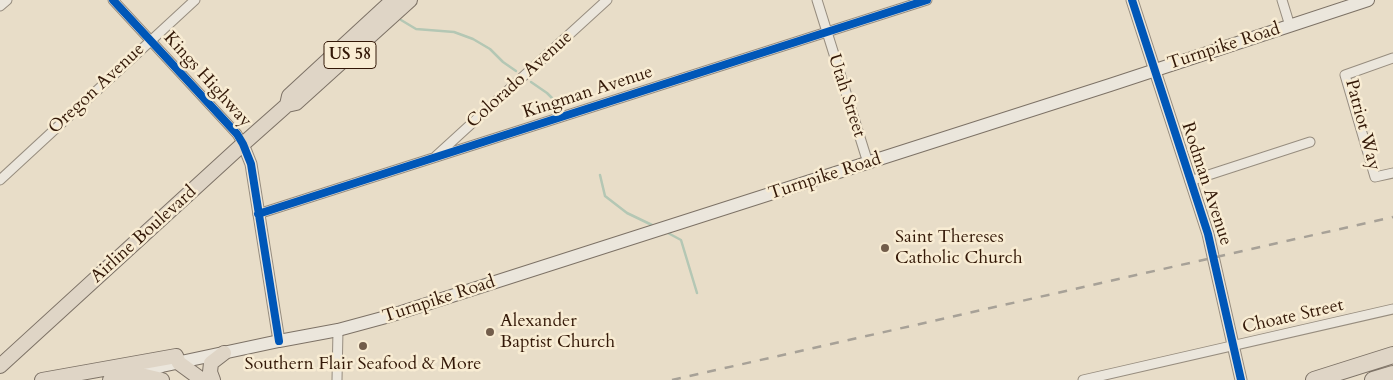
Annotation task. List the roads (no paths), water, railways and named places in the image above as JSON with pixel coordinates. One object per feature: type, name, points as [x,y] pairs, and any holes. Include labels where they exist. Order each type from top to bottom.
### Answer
[{"type":"highway","points":[[1314,380],[1393,355]]},
{"type":"highway","points":[[1373,380],[1393,374]]},
{"type":"main road","name":"Airline Boulevard","points":[[354,43],[393,0]]},
{"type":"main road","name":"Airline Boulevard","points":[[0,366],[287,104],[289,96],[410,0]]},
{"type":"main road","name":"Turnpike Road","points":[[178,359],[224,353],[338,330],[386,317],[868,163],[1368,0]]},
{"type":"main road","name":"Turnpike Road","points":[[178,359],[254,340],[278,341]]},
{"type":"main road","points":[[213,380],[210,372],[211,363],[224,353]]},
{"type":"main road","points":[[110,380],[130,376],[178,359]]},
{"type":"main road","points":[[42,380],[178,359],[202,380]]},
{"type":"main road","points":[[130,376],[151,377],[162,380]]},
{"type":"street","points":[[0,6],[7,0]]},
{"type":"street","name":"Kings Highway","points":[[113,0],[237,134],[243,144],[251,164],[278,341]]},
{"type":"street","name":"Oregon Avenue","points":[[0,180],[195,0]]},
{"type":"street","name":"Colorado Avenue","points":[[432,159],[608,0]]},
{"type":"street","name":"Utah Street","points":[[816,0],[868,163]]},
{"type":"street","name":"Kingman Avenue","points":[[258,214],[927,0]]},
{"type":"street","name":"Rodman Avenue","points":[[1132,0],[1216,266],[1241,380]]},
{"type":"street","points":[[1282,0],[1290,26]]},
{"type":"street","name":"Patriot Way","points":[[1393,58],[1345,74],[1375,177],[1393,173]]},
{"type":"street","points":[[1190,181],[1310,142]]},
{"type":"street","name":"Choate Street","points":[[1083,380],[1393,310]]},
{"type":"street","points":[[337,380],[338,330]]},
{"type":"waterway","points":[[401,20],[416,29],[454,32],[473,39],[490,49],[503,62],[516,71]]},
{"type":"waterway","points":[[531,82],[547,93],[559,105]]},
{"type":"waterway","points":[[600,175],[605,196],[627,213],[652,225]]},
{"type":"waterway","points":[[668,233],[681,240],[697,293]]},
{"type":"railway","points":[[672,380],[1393,217]]},
{"type":"place","name":"Saint Thereses Catholic Church","points":[[885,248]]},
{"type":"place","name":"Alexander Baptist Church","points":[[490,332]]},
{"type":"place","name":"Southern Flair Seafood & More","points":[[363,346]]}]
